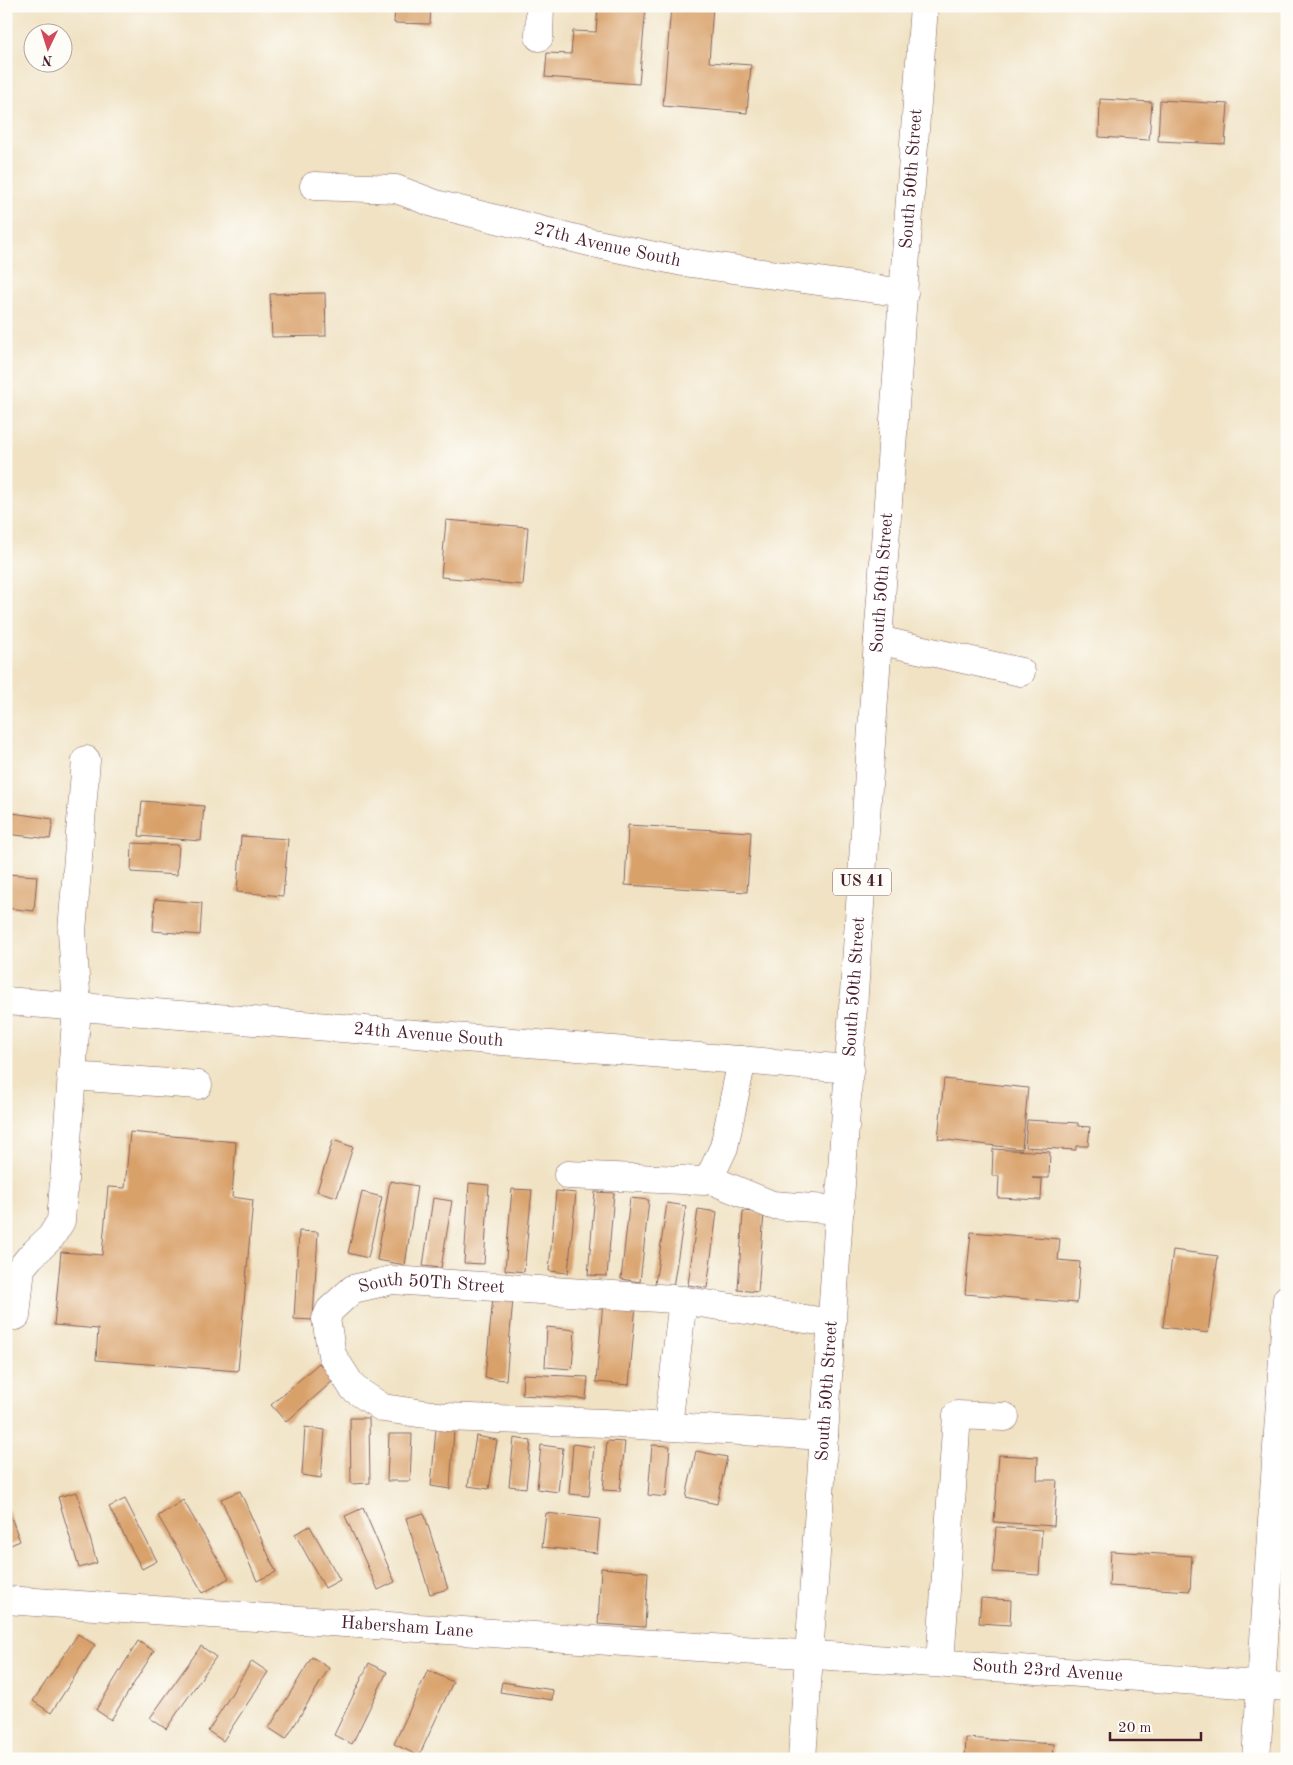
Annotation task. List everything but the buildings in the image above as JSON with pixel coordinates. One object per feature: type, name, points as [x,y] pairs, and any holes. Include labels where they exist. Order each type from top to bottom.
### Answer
[{"type":"street","points":[[539,37],[540,6]]},
{"type":"street","name":"South 50th Street","points":[[802,1759],[878,640],[924,6]]},
{"type":"street","name":"27th Avenue South","points":[[314,186],[396,189],[436,204],[683,262],[904,293]]},
{"type":"street","points":[[878,640],[1021,672]]},
{"type":"street","points":[[16,1316],[21,1268],[51,1237],[62,1221],[77,1007],[72,931],[86,760]]},
{"type":"street","name":"24th Avenue South","points":[[6,1001],[850,1069]]},
{"type":"street","points":[[709,1179],[724,1147],[742,1060]]},
{"type":"street","points":[[71,1076],[198,1086]]},
{"type":"street","points":[[568,1175],[705,1181],[709,1179],[772,1205],[840,1210]]},
{"type":"street","name":"South 50Th Street","points":[[824,1436],[668,1426],[446,1418],[383,1408],[353,1388],[332,1355],[326,1319],[330,1310],[353,1289],[392,1280],[683,1300],[769,1315],[832,1322]]},
{"type":"street","points":[[1256,1759],[1274,1686],[1287,1299]]},
{"type":"street","points":[[668,1426],[683,1300]]},
{"type":"street","points":[[940,1663],[957,1415],[1005,1417]]},
{"type":"street","name":"Habersham Lane","points":[[6,1600],[809,1654]]},
{"type":"street","name":"South 23rd Avenue","points":[[809,1654],[1274,1686]]}]
